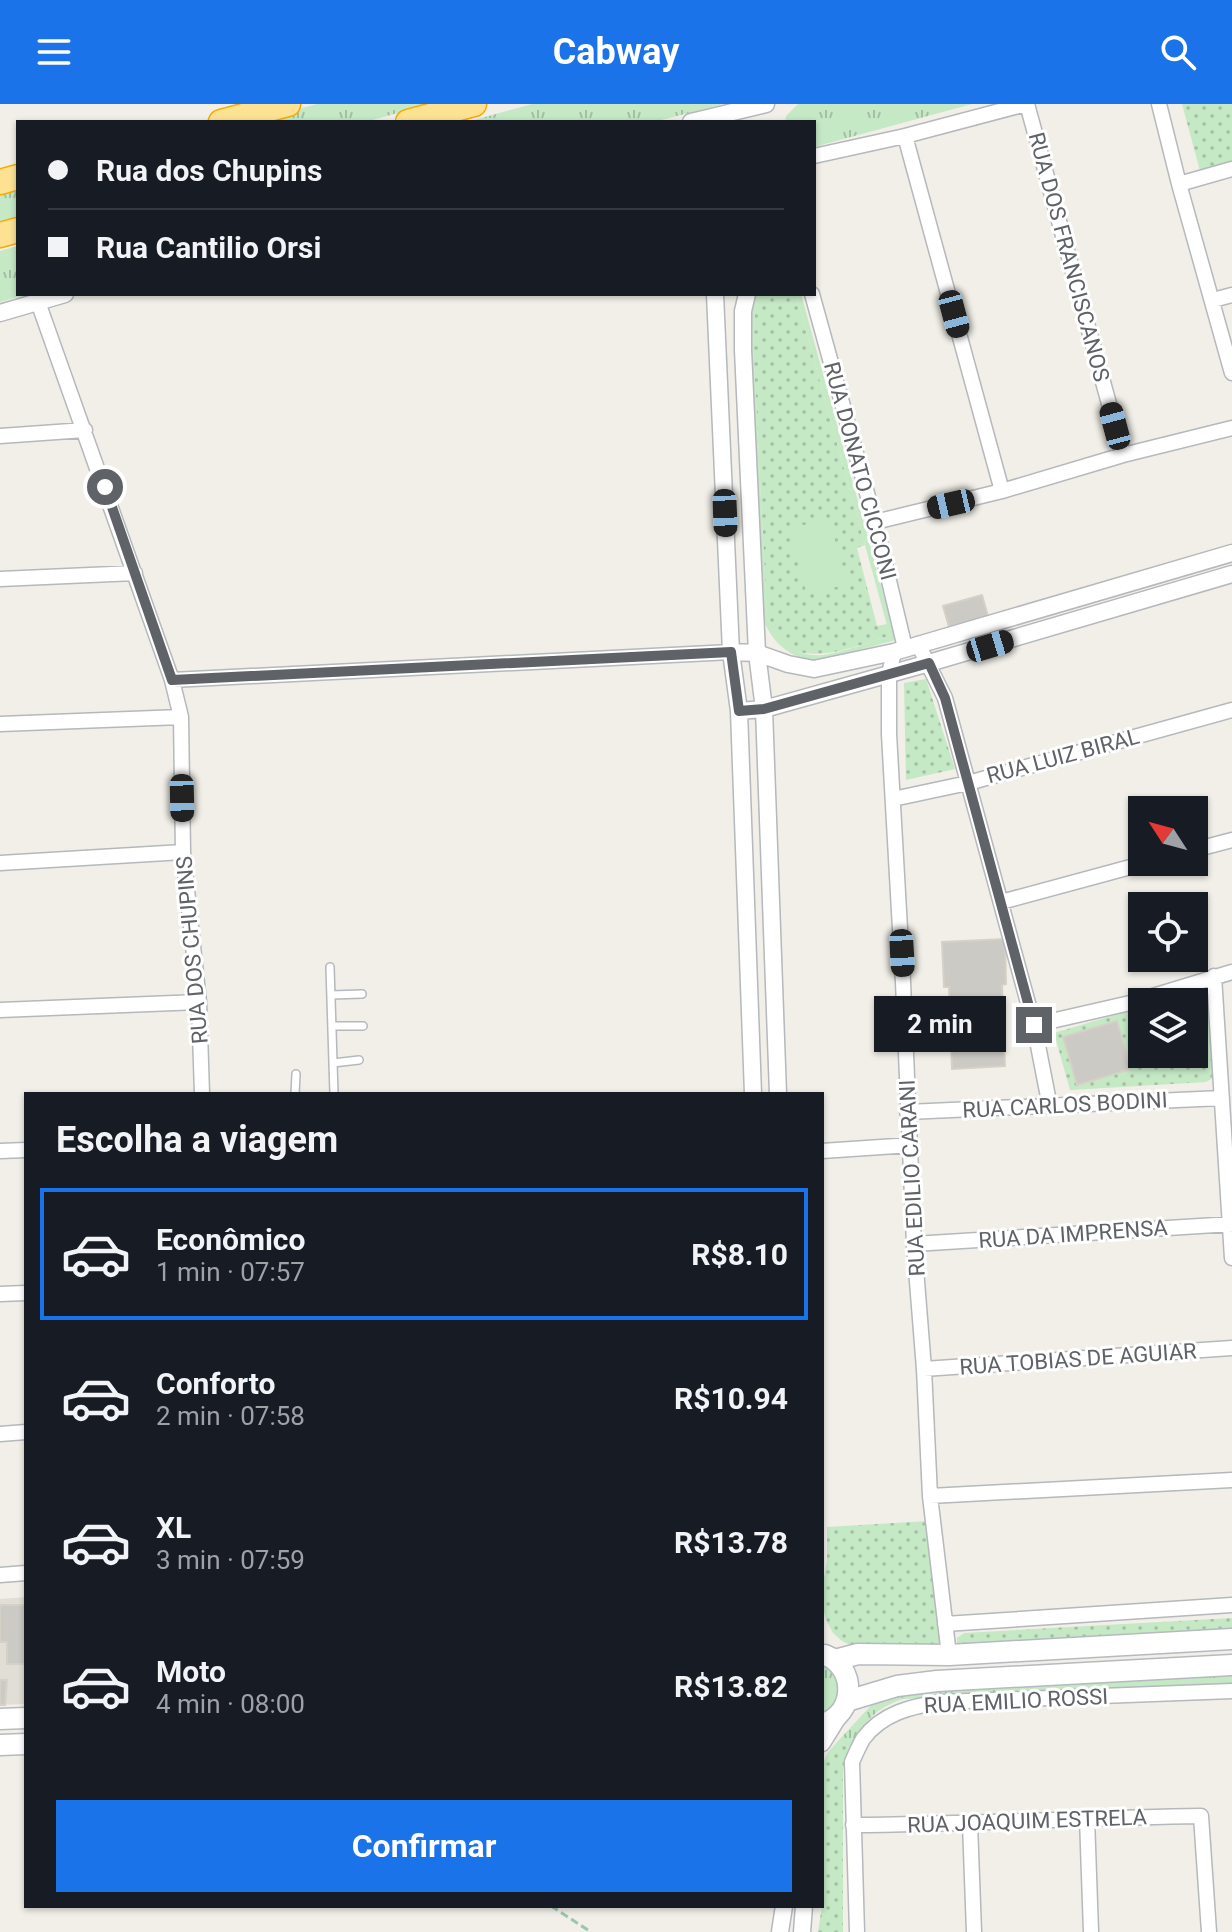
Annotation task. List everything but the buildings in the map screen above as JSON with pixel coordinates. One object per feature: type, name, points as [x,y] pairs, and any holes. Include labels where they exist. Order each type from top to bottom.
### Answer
[{"type":"highway","points":[[228,120],[288,104]]},
{"type":"highway","points":[[415,120],[474,104]]},
{"type":"main road","points":[[827,1655],[949,1655],[1232,1639]]},
{"type":"main road","points":[[827,1655],[843,1668],[848,1678],[849,1690],[844,1707]]},
{"type":"main road","points":[[824,1723],[844,1707],[897,1686],[937,1681],[1232,1665]]},
{"type":"main road","points":[[0,1719],[24,1718]]},
{"type":"main road","points":[[0,1745],[24,1744]]},
{"type":"street","points":[[702,120],[767,104]]},
{"type":"street","points":[[816,156],[1027,104]]},
{"type":"street","name":"RUA DOS FRANCISCANOS","points":[[1027,104],[1123,455]]},
{"type":"street","points":[[1159,104],[1232,373]]},
{"type":"street","points":[[905,136],[1002,491]]},
{"type":"street","points":[[1179,184],[1232,169]]},
{"type":"street","points":[[1213,300],[1232,295]]},
{"type":"street","points":[[0,313],[58,296]]},
{"type":"street","points":[[715,296],[731,652],[739,711],[753,1092]]},
{"type":"street","points":[[747,296],[743,311],[743,350],[757,653],[764,709],[778,1092]]},
{"type":"street","name":"RUA DONATO CICCONI","points":[[813,296],[906,648]]},
{"type":"street","name":"RUA DOS CHUPINS","points":[[38,302],[172,680],[181,717],[183,852],[199,1002],[202,1092]]},
{"type":"street","points":[[875,522],[1232,428]]},
{"type":"street","points":[[0,436],[85,430]]},
{"type":"street","points":[[172,680],[731,652],[757,653],[814,669],[906,648],[1232,553]]},
{"type":"street","points":[[0,579],[135,573]]},
{"type":"street","points":[[739,711],[764,709],[1232,574]]},
{"type":"street","points":[[906,648],[929,663],[945,698],[1034,1025],[1050,1107]]},
{"type":"street","name":"RUA EDILIO CARANI","points":[[906,648],[889,674],[889,734],[914,1244],[930,1496],[949,1655]]},
{"type":"street","name":"RUA LUIZ BIRAL","points":[[893,799],[968,783],[1232,710]]},
{"type":"street","points":[[0,724],[181,717]]},
{"type":"street","points":[[1208,846],[1232,840]]},
{"type":"street","points":[[0,863],[183,852]]},
{"type":"street","points":[[1001,902],[1128,868]]},
{"type":"street","points":[[1034,1025],[1130,1003],[1232,972]]},
{"type":"street","points":[[1214,976],[1232,1258]]},
{"type":"street","points":[[0,1010],[199,1002]]},
{"type":"street","name":"RUA CARLOS BODINI","points":[[907,1112],[1222,1098]]},
{"type":"street","points":[[824,1151],[911,1145]]},
{"type":"street","points":[[0,1151],[24,1150]]},
{"type":"street","name":"RUA DA IMPRENSA","points":[[914,1244],[1231,1224]]},
{"type":"street","points":[[0,1294],[24,1293]]},
{"type":"street","name":"RUA TOBIAS DE AGUIAR","points":[[924,1369],[1232,1348]]},
{"type":"street","points":[[0,1434],[24,1432]]},
{"type":"street","points":[[930,1496],[1232,1480]]},
{"type":"street","points":[[0,1575],[24,1573]]},
{"type":"street","points":[[945,1624],[1232,1605]]},
{"type":"street","name":"RUA EMILIO ROSSI","points":[[857,1932],[852,1762],[864,1739],[882,1720],[912,1706],[942,1702],[1232,1691]]},
{"type":"street","points":[[824,1740],[844,1707]]},
{"type":"street","name":"RUA JOAQUIM ESTRELA","points":[[853,1825],[1201,1816],[1209,1932]]},
{"type":"street","points":[[1087,1818],[1091,1932]]},
{"type":"street","points":[[970,1824],[974,1932]]},
{"type":"street","points":[[780,1932],[784,1908]]},
{"type":"street","points":[[802,1932],[804,1908]]},
{"type":"lane","points":[[330,967],[334,1092]]},
{"type":"lane","points":[[331,995],[362,994]]},
{"type":"lane","points":[[332,1026],[363,1026]]},
{"type":"lane","points":[[333,1063],[359,1060]]},
{"type":"lane","points":[[295,1092],[296,1074]]},
{"type":"path","points":[[554,1908],[591,1932]]},
{"type":"shaded area","points":[[24,1597],[24,1704],[0,1705],[0,1599]]},
{"type":"green space","points":[[317,104],[431,104],[372,120],[258,120]]},
{"type":"green space","points":[[532,104],[723,104],[662,120],[474,120]]},
{"type":"green space","points":[[798,104],[972,104],[816,146],[816,120],[785,120]]},
{"type":"green space","points":[[1182,104],[1232,104],[1232,162],[1200,171]]},
{"type":"green space","points":[[16,187],[16,217],[0,221],[0,191]]},
{"type":"green space","points":[[16,247],[16,296],[21,296],[0,302],[0,251]]},
{"type":"green space","points":[[753,296],[758,296],[753,344],[767,615],[770,624],[788,645],[813,655],[839,652],[890,636],[797,296],[802,296],[896,640],[829,659],[812,660],[784,649],[766,625],[762,615],[748,344]]},
{"type":"green space","points":[[758,296],[797,296],[865,545],[857,548],[877,626],[887,624],[890,636],[837,651],[819,654],[802,652],[787,647],[775,634],[767,615],[753,344]]},
{"type":"green space","points":[[829,518],[847,584],[807,595],[789,529]]},
{"type":"green space","points":[[926,679],[955,769],[906,780],[904,683]]},
{"type":"green space","points":[[1208,1002],[1213,1078],[1206,1082],[1070,1090],[1054,1033],[1128,1011],[1128,1068],[1208,1068]]},
{"type":"green space","points":[[928,1521],[944,1649],[856,1648],[833,1633],[824,1613],[827,1527]]},
{"type":"green space","points":[[1232,1618],[1232,1636],[960,1647],[957,1643],[957,1638],[964,1633]]},
{"type":"green space","points":[[824,1665],[836,1677],[840,1690],[824,1715]]},
{"type":"green space","points":[[1232,1672],[1232,1683],[903,1699],[877,1712],[849,1748],[838,1741],[876,1700],[910,1688]]},
{"type":"green space","points":[[838,1741],[849,1748],[843,1770],[843,1932],[818,1932],[824,1908],[824,1761]]},
{"type":"route","points":[[105,487],[172,680],[731,652],[739,711],[764,709],[929,663],[945,698],[1034,1025]]}]
